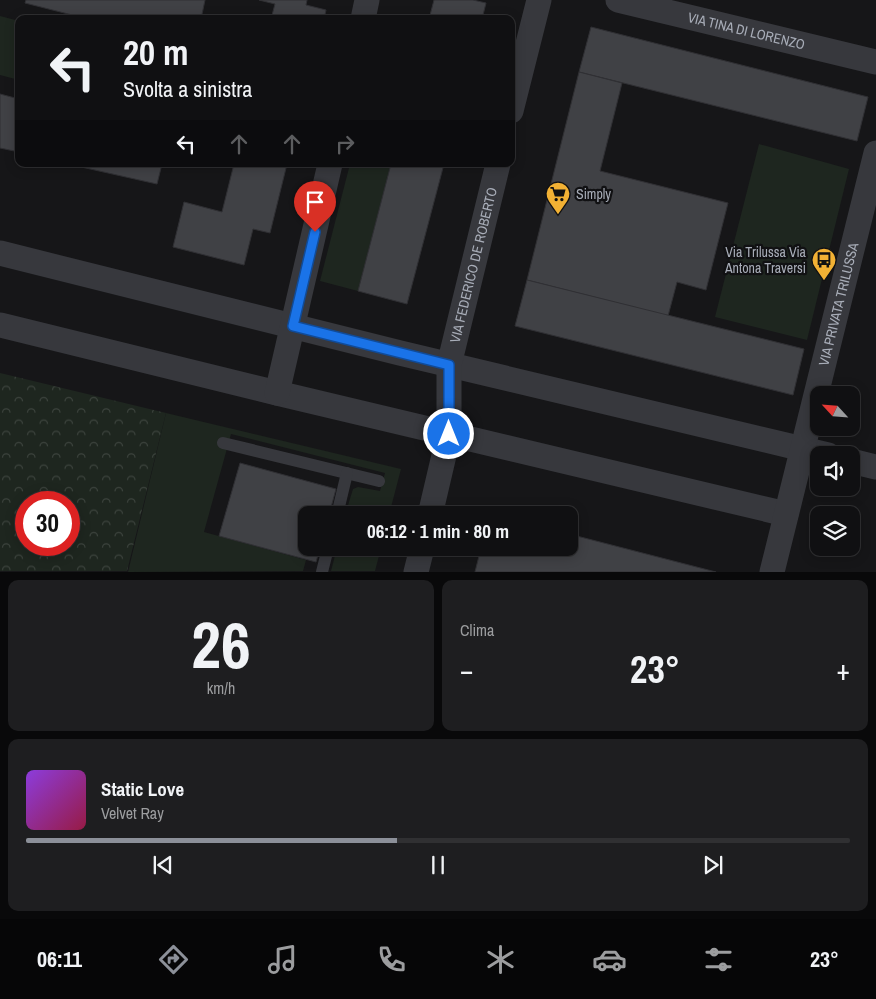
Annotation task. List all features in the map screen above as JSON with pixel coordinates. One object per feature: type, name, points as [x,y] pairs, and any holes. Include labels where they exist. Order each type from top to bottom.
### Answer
[{"type":"street","points":[[364,15],[368,0]]},
{"type":"street","points":[[515,95],[539,0]]},
{"type":"street","name":"VIA TINA DI LORENZO","points":[[618,0],[876,62]]},
{"type":"street","name":"VIA PRIVATA TRILUSSA","points":[[772,572],[876,153]]},
{"type":"street","points":[[277,393],[329,167]]},
{"type":"street","name":"VIA FEDERICO DE ROBERTO","points":[[432,506],[449,434],[449,365],[497,167]]},
{"type":"street","points":[[0,253],[449,365],[810,451]]},
{"type":"street","points":[[0,325],[786,514]]},
{"type":"street","points":[[860,463],[876,467]]},
{"type":"street","points":[[416,572],[420,556]]},
{"type":"lane","points":[[223,443],[379,481]]},
{"type":"lane","points":[[339,506],[347,473]]},
{"type":"lane","points":[[322,572],[326,556]]},
{"type":"green space","points":[[0,16],[15,20],[15,79],[0,75]]},
{"type":"green space","points":[[759,144],[849,169],[807,340],[715,317]]},
{"type":"green space","points":[[349,167],[390,167],[358,291],[320,281]]},
{"type":"green space","points":[[0,373],[166,413],[127,571],[0,571]]},
{"type":"green space","points":[[166,413],[401,469],[391,506],[348,506],[353,489],[358,487],[380,491],[385,473],[231,434],[204,532],[306,560],[303,571],[128,572]]},
{"type":"green space","points":[[335,556],[379,556],[375,571],[331,571]]},
{"type":"building","points":[[26,0],[205,0],[202,15],[72,15],[25,3]]},
{"type":"building","points":[[259,0],[307,0],[306,5],[326,10],[325,15],[272,15],[275,4]]},
{"type":"building","points":[[434,0],[473,0],[486,3],[483,15],[430,15]]},
{"type":"building","points":[[591,27],[868,97],[857,141],[579,72]]},
{"type":"building","points":[[579,72],[622,83],[600,171],[728,203],[706,290],[677,282],[668,316],[527,280]]},
{"type":"building","points":[[0,94],[15,98],[15,151],[0,148]]},
{"type":"building","points":[[81,167],[161,167],[157,184]]},
{"type":"building","points":[[233,167],[286,167],[270,233],[253,229],[244,265],[173,247],[184,202],[222,212]]},
{"type":"building","points":[[390,167],[443,167],[407,304],[358,291]]},
{"type":"building","points":[[527,280],[804,349],[793,395],[515,326]]},
{"type":"building","points":[[240,463],[336,489],[331,506],[298,506],[298,556],[318,556],[316,562],[219,536]]},
{"type":"building","points":[[578,536],[716,572],[475,572],[479,556],[578,556]]},
{"type":"place","name":"Simply","points":[[558,215]]},
{"type":"place","name":"Via Trilussa Via Antona Traversi","points":[[824,281]]},
{"type":"route","points":[[315,232],[293,326],[449,365],[449,434]]}]
